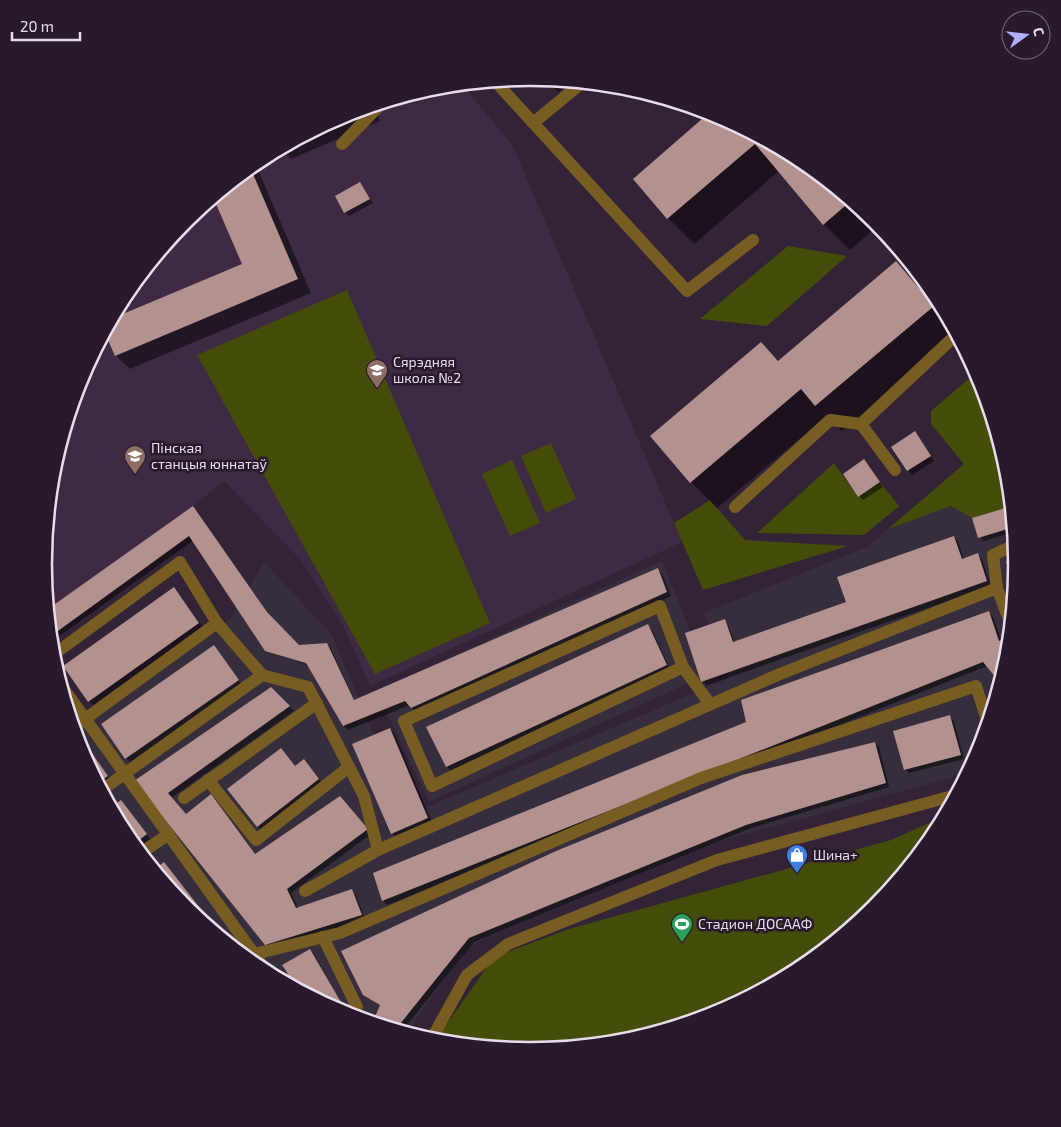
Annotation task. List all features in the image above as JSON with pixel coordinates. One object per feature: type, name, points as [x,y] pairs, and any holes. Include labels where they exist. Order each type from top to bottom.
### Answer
[{"type":"lane","points":[[500,87],[688,291],[753,240]]},
{"type":"lane","points":[[533,123],[575,88]]},
{"type":"lane","points":[[342,144],[373,113]]},
{"type":"lane","points":[[861,424],[952,339]]},
{"type":"lane","points":[[735,507],[830,420],[861,424],[895,470]]},
{"type":"lane","points":[[1006,610],[997,588],[993,555],[1008,548]]},
{"type":"lane","points":[[61,649],[180,562],[217,623],[262,675],[308,687],[364,796],[378,850]]},
{"type":"lane","points":[[305,891],[378,850],[710,704],[780,674],[997,588]]},
{"type":"lane","points":[[683,667],[432,786],[404,721],[660,606],[683,667],[710,704]]},
{"type":"lane","points":[[80,723],[217,623]]},
{"type":"lane","points":[[108,785],[262,675]]},
{"type":"lane","points":[[255,954],[340,933],[702,778],[976,686],[984,712]]},
{"type":"lane","points":[[184,798],[317,703]]},
{"type":"lane","points":[[74,704],[255,954]]},
{"type":"lane","points":[[208,780],[256,840],[349,767]]},
{"type":"lane","points":[[436,1032],[467,975],[508,944],[717,860],[947,797]]},
{"type":"lane","points":[[147,848],[168,834]]},
{"type":"lane","points":[[323,937],[357,1008]]},
{"type":"shaded area","name":"Сярэдняя школа №2","points":[[466,90],[512,144],[682,542],[370,686],[344,627],[301,560],[224,481],[193,506],[55,604],[52,564],[57,501],[62,470],[78,410],[102,352],[117,324],[133,298],[171,248],[215,204],[240,184],[265,166],[319,135],[377,111],[437,95]]},
{"type":"shaded area","points":[[951,506],[972,518],[1005,508],[1008,564],[1007,595],[999,657],[983,717],[959,776],[717,842],[470,945],[411,1026],[377,1016],[319,992],[265,961],[215,923],[171,879],[133,829],[102,775],[79,719],[230,619],[264,562],[332,635],[408,815],[729,678],[704,613],[869,546],[888,529]]},
{"type":"shaded area","points":[[662,561],[708,674],[429,802],[376,691]]},
{"type":"green space","points":[[788,246],[847,256],[767,326],[700,319]]},
{"type":"green space","points":[[347,290],[490,623],[375,674],[197,355]]},
{"type":"green space","points":[[970,378],[992,440],[1005,508],[972,518],[951,506],[888,529],[964,464],[931,424],[931,411]]},
{"type":"green space","points":[[551,443],[576,499],[546,513],[521,456]]},
{"type":"green space","points":[[512,460],[540,523],[510,536],[482,474]]},
{"type":"green space","points":[[834,463],[858,497],[880,482],[899,506],[864,535],[757,533]]},
{"type":"green space","points":[[710,500],[745,540],[848,546],[703,590],[674,523]]},
{"type":"green space","name":"Стадион ДОСААФ","points":[[931,823],[890,879],[846,923],[796,961],[742,992],[713,1005],[654,1025],[593,1037],[530,1042],[468,1037],[441,1033],[494,957],[569,929],[891,840]]},
{"type":"building","points":[[703,118],[742,135],[770,150],[796,166],[847,205],[823,225],[755,144],[667,219],[633,179]]},
{"type":"building","points":[[253,174],[298,279],[115,356],[108,340],[123,314],[242,264],[216,203]]},
{"type":"building","points":[[360,182],[370,199],[344,213],[335,196]]},
{"type":"building","points":[[896,261],[933,307],[815,406],[801,389],[690,483],[650,436],[761,342],[778,361]]},
{"type":"building","points":[[915,431],[931,456],[907,471],[891,447]]},
{"type":"building","points":[[864,459],[880,482],[858,497],[843,474]]},
{"type":"building","points":[[193,506],[267,612],[299,645],[327,643],[354,700],[658,568],[667,592],[411,708],[405,701],[343,726],[306,663],[265,651],[189,536],[58,631],[55,604]]},
{"type":"building","points":[[1005,508],[1007,529],[978,538],[972,518]]},
{"type":"building","points":[[954,536],[962,559],[978,553],[987,581],[701,682],[685,633],[725,619],[733,642],[846,602],[837,577]]},
{"type":"building","points":[[174,587],[199,623],[88,702],[64,665]]},
{"type":"building","points":[[989,611],[999,641],[1002,640],[995,676],[983,662],[382,901],[373,873],[746,722],[741,700]]},
{"type":"building","points":[[648,624],[667,665],[446,767],[426,727]]},
{"type":"building","points":[[214,645],[239,680],[125,759],[101,724]]},
{"type":"building","points":[[271,687],[290,706],[168,793],[186,814],[211,794],[255,854],[340,796],[368,829],[287,889],[296,908],[352,889],[362,915],[265,945],[134,781]]},
{"type":"building","points":[[950,715],[961,755],[904,770],[893,731]]},
{"type":"building","points":[[390,728],[428,818],[391,834],[352,744]]},
{"type":"building","points":[[875,742],[886,783],[746,825],[469,938],[401,1023],[376,1015],[380,1005],[363,995],[341,951],[556,851],[742,775]]},
{"type":"building","points":[[281,748],[295,766],[304,759],[319,779],[257,827],[227,789]]},
{"type":"building","points":[[93,754],[108,776],[104,779]]},
{"type":"building","points":[[121,800],[147,834],[140,839],[117,803]]},
{"type":"building","points":[[164,862],[200,908],[171,879],[160,865]]},
{"type":"building","points":[[310,949],[341,1002],[289,976],[282,965]]},
{"type":"place","name":"Сярэдняя школа №2","points":[[377,389]]},
{"type":"place","name":"Пінская станцыя юннатаў","points":[[135,475]]},
{"type":"place","name":"Шина+","points":[[797,874]]},
{"type":"place","name":"Стадион ДОСААФ","points":[[682,943]]}]
